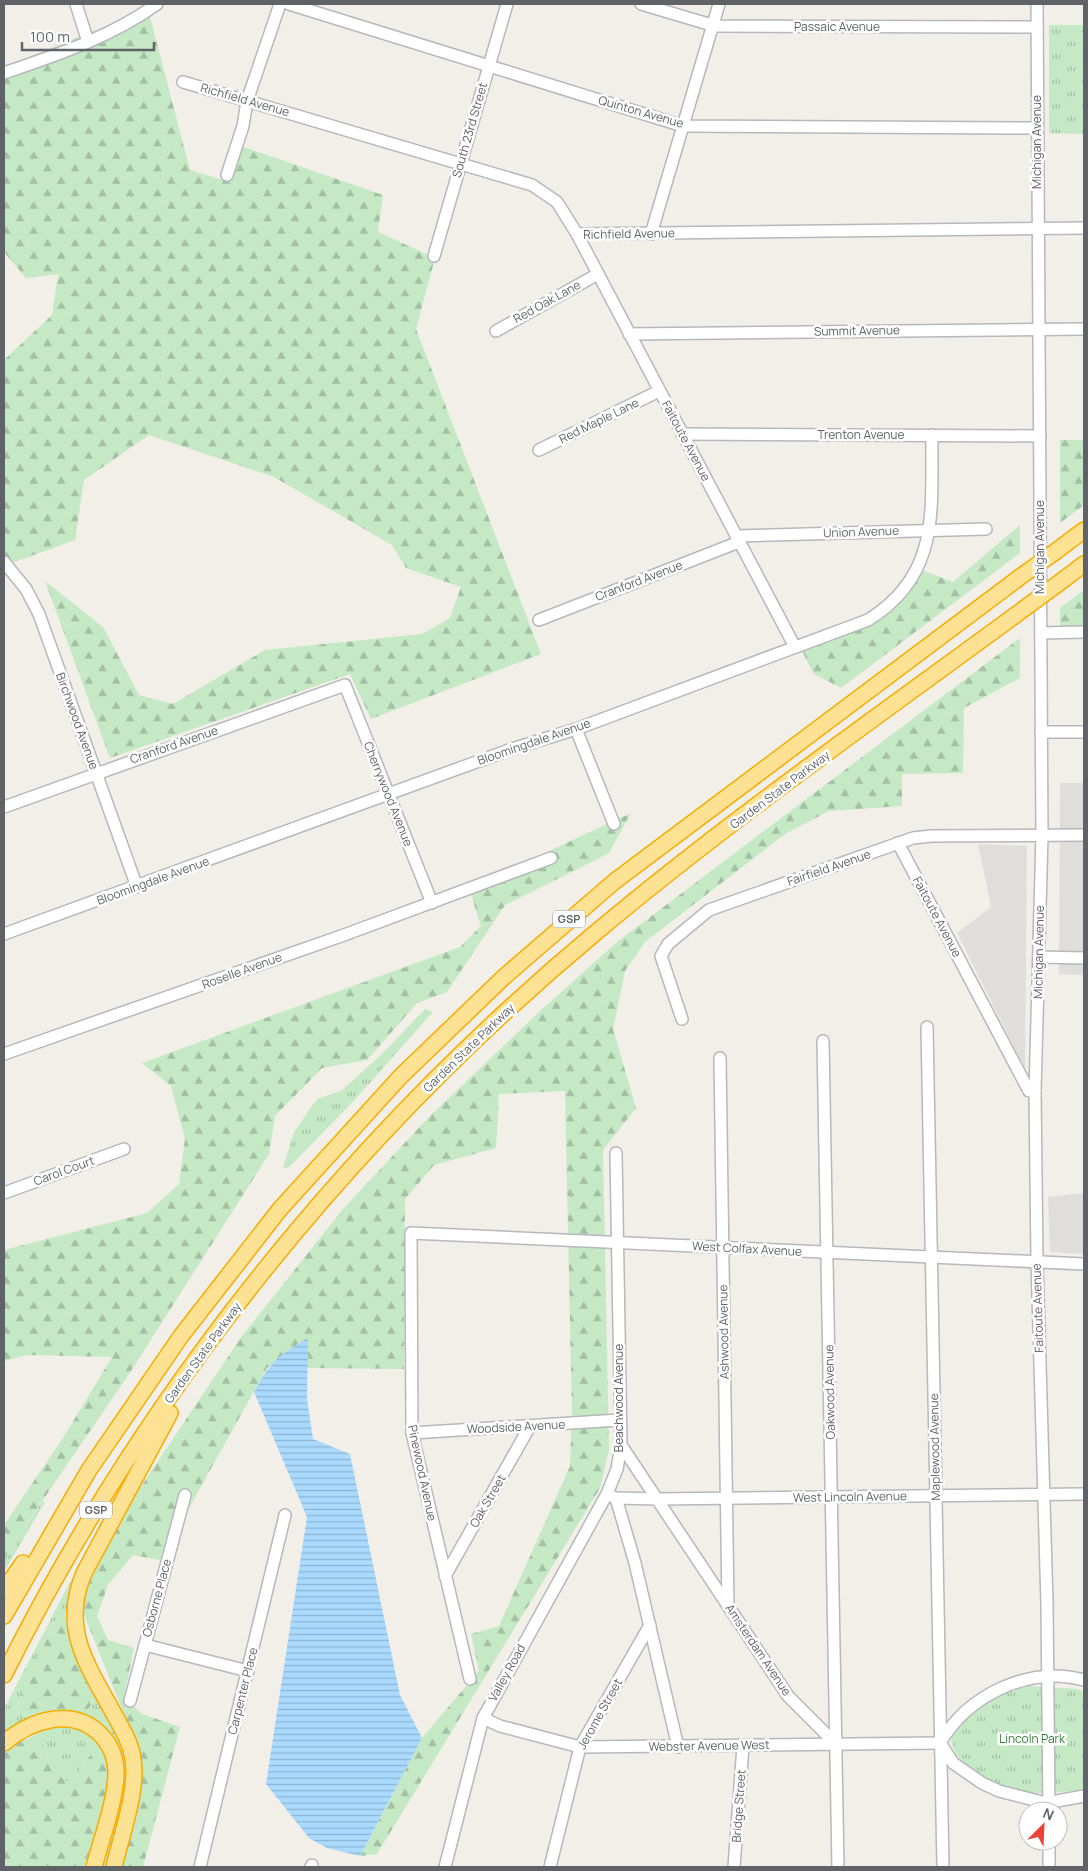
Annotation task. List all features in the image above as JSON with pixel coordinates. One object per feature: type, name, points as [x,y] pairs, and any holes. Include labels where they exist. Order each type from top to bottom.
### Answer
[{"type":"highway","name":"GSP","points":[[4,1616],[72,1497],[157,1369],[259,1234],[351,1129],[452,1025],[532,951],[635,865],[1084,530]]},
{"type":"highway","name":"Garden State Parkway","points":[[4,1675],[78,1539],[147,1432],[202,1352],[259,1278],[347,1174],[429,1086],[520,998],[594,934],[680,864],[1084,564]]},
{"type":"highway","points":[[114,1867],[132,1788],[133,1758],[127,1737],[80,1649],[74,1621],[77,1594],[87,1566],[202,1352]]},
{"type":"highway","points":[[4,1590],[72,1497]]},
{"type":"highway","points":[[4,1743],[32,1725],[58,1719],[82,1722],[97,1731],[105,1740],[114,1757],[116,1776],[94,1867]]},
{"type":"street","points":[[76,4],[88,42]]},
{"type":"street","points":[[4,74],[88,42],[134,20],[157,4]]},
{"type":"street","points":[[227,176],[243,126],[247,101],[280,4]]},
{"type":"street","name":"Quinton Avenue","points":[[289,4],[683,126],[1037,128]]},
{"type":"street","name":"South 23rd Street","points":[[434,256],[507,4]]},
{"type":"street","name":"Passaic Avenue","points":[[641,4],[713,25],[1037,27]]},
{"type":"street","points":[[652,234],[719,4]]},
{"type":"street","name":"Michigan Avenue","points":[[1035,1091],[1042,836],[1037,4]]},
{"type":"street","name":"Richfield Avenue","points":[[183,82],[539,188],[562,208],[577,234],[1084,228]]},
{"type":"street","name":"Faitoute Avenue","points":[[577,234],[795,647]]},
{"type":"street","name":"Red Oak Lane","points":[[496,330],[598,274]]},
{"type":"street","name":"Summit Avenue","points":[[629,334],[1084,328]]},
{"type":"street","name":"Red Maple Lane","points":[[539,450],[659,391]]},
{"type":"street","name":"Trenton Avenue","points":[[682,434],[1040,436]]},
{"type":"street","name":"Bloomingdale Avenue","points":[[4,934],[512,749],[576,729],[862,622],[888,606],[906,588],[919,567],[930,530],[932,435]]},
{"type":"street","name":"Union Avenue","points":[[738,539],[986,529]]},
{"type":"street","name":"Cranford Avenue","points":[[539,620],[738,539]]},
{"type":"street","name":"Birchwood Avenue","points":[[4,562],[26,589],[39,614],[137,887]]},
{"type":"street","points":[[1041,633],[1084,632]]},
{"type":"street","name":"Cranford Avenue","points":[[4,807],[96,772],[345,685]]},
{"type":"street","name":"Cherrywood Avenue","points":[[345,685],[432,903]]},
{"type":"street","points":[[576,729],[614,824]]},
{"type":"street","points":[[1041,732],[1084,732]]},
{"type":"street","name":"Fairfield Avenue","points":[[682,1019],[661,956],[668,944],[697,918],[717,907],[913,838],[931,836],[1084,836]]},
{"type":"street","name":"Faitoute Avenue","points":[[898,843],[1029,1091],[1035,1091],[1049,1801]]},
{"type":"street","name":"Roselle Avenue","points":[[4,1054],[432,903],[551,858]]},
{"type":"street","points":[[1039,957],[1084,958]]},
{"type":"street","name":"Maplewood Avenue","points":[[926,1027],[943,1867]]},
{"type":"street","name":"Oakwood Avenue","points":[[823,1041],[836,1744]]},
{"type":"street","name":"Ashwood Avenue","points":[[720,1058],[728,1498],[728,1606]]},
{"type":"street","name":"Carol Court","points":[[4,1194],[124,1149]]},
{"type":"street","name":"Beachwood Avenue","points":[[612,1496],[621,1445],[616,1153]]},
{"type":"street","name":"West Colfax Avenue","points":[[411,1233],[1084,1264]]},
{"type":"street","name":"Pinewood Avenue","points":[[411,1233],[412,1433],[470,1679]]},
{"type":"street","name":"Woodside Avenue","points":[[412,1433],[620,1420]]},
{"type":"street","name":"Oak Street","points":[[445,1576],[530,1426]]},
{"type":"street","name":"Amsterdam Avenue","points":[[621,1445],[788,1696],[836,1744]]},
{"type":"street","name":"West Lincoln Avenue","points":[[612,1496],[658,1499],[1084,1494]]},
{"type":"street","name":"Osborne Place","points":[[130,1701],[185,1495]]},
{"type":"street","points":[[612,1496],[650,1625],[678,1747]]},
{"type":"street","name":"Valley Road","points":[[445,1867],[483,1718],[612,1496]]},
{"type":"street","name":"Carpenter Place","points":[[200,1867],[285,1514]]},
{"type":"street","name":"Jerome Street","points":[[550,1867],[580,1747],[650,1625]]},
{"type":"street","points":[[145,1645],[248,1671]]},
{"type":"street","points":[[1029,1801],[982,1784],[953,1763],[940,1742],[958,1717],[981,1699],[1013,1684],[1048,1677],[1084,1680]]},
{"type":"street","name":"Webster Avenue West","points":[[483,1718],[500,1726],[580,1747],[940,1742]]},
{"type":"street","points":[[836,1744],[838,1867]]},
{"type":"street","name":"Bridge Street","points":[[734,1867],[743,1746]]},
{"type":"street","points":[[1068,1801],[1084,1796]]},
{"type":"street","points":[[1049,1851],[1049,1867]]},
{"type":"shaded area","points":[[1060,783],[1084,783],[1084,975],[1059,974]]},
{"type":"shaded area","points":[[978,844],[1027,846],[1025,1069],[957,933],[991,907]]},
{"type":"shaded area","points":[[1084,1193],[1084,1254],[1050,1252],[1048,1197]]},
{"type":"green space","points":[[148,9],[190,170],[229,182],[241,146],[383,195],[378,232],[435,258],[416,329],[541,654],[371,719],[350,674],[110,758],[45,581],[103,627],[139,695],[173,704],[265,650],[422,634],[450,618],[461,587],[406,568],[392,545],[274,477],[149,435],[84,480],[75,540],[9,564],[4,558],[4,360],[52,315],[58,274],[26,278],[4,252],[4,67]]},
{"type":"green space","points":[[1049,25],[1084,25],[1084,134],[1049,133]]},
{"type":"green space","points":[[1060,440],[1084,440],[1084,505],[1060,523]]},
{"type":"green space","points":[[1020,525],[1020,553],[841,688],[814,674],[800,647],[879,618],[919,569],[953,582]]},
{"type":"green space","points":[[1084,590],[1084,634],[1060,636],[1060,608]]},
{"type":"green space","points":[[1020,638],[1020,678],[964,708],[963,773],[902,774],[902,806],[829,811],[785,834],[645,942],[625,971],[613,1029],[636,1108],[603,1150],[609,1450],[600,1488],[377,1854],[360,1856],[422,1738],[479,1671],[471,1634],[499,1626],[570,1466],[572,1414],[565,1091],[499,1094],[496,1148],[434,1165],[405,1199],[404,1369],[307,1368],[308,1339],[267,1368],[160,1560],[133,1555],[108,1585],[97,1616],[108,1640],[134,1648],[124,1697],[142,1714],[180,1727],[143,1867],[110,1867],[125,1794],[118,1793],[87,1867],[4,1867],[4,1754],[8,1748],[41,1732],[48,1761],[68,1783],[124,1714],[81,1607],[103,1543],[242,1336],[343,1209],[429,1117],[538,1013],[617,942]]},
{"type":"green space","points":[[631,813],[609,853],[505,905],[447,992],[417,1003],[367,1060],[322,1068],[275,1116],[269,1154],[131,1371],[4,1557],[4,1525],[63,1438],[112,1357],[27,1355],[4,1361],[4,1250],[147,1213],[179,1184],[185,1139],[171,1086],[142,1063],[460,947],[481,926],[469,888]]},
{"type":"green space","points":[[425,1009],[433,1012],[349,1106],[289,1167],[283,1168],[294,1132],[317,1099],[341,1091],[385,1051]]},
{"type":"green space","points":[[43,1501],[45,1502],[4,1572],[4,1557]]},
{"type":"green space","points":[[70,1582],[73,1585],[68,1611],[54,1622],[14,1715],[47,1715],[4,1735],[4,1709]]},
{"type":"green space","points":[[65,1612],[80,1665],[94,1694],[90,1706],[81,1714],[14,1715],[54,1622]]},
{"type":"green space","name":"Lincoln Park","points":[[1029,1686],[1077,1689],[1084,1692],[1084,1789],[1044,1793],[1005,1789],[985,1780],[965,1765],[957,1756],[953,1746],[952,1735],[959,1722],[990,1701],[1004,1694]]},
{"type":"green space","points":[[94,1694],[120,1739],[127,1784],[107,1867],[98,1867],[121,1769],[74,1713],[92,1704]]},
{"type":"green space","points":[[46,1726],[75,1728],[87,1734],[99,1745],[68,1783],[48,1761],[41,1732]]},
{"type":"water","points":[[308,1338],[307,1399],[313,1439],[350,1454],[400,1695],[422,1738],[360,1856],[327,1848],[309,1838],[266,1784],[307,1517],[254,1392],[265,1373],[276,1360]]}]
